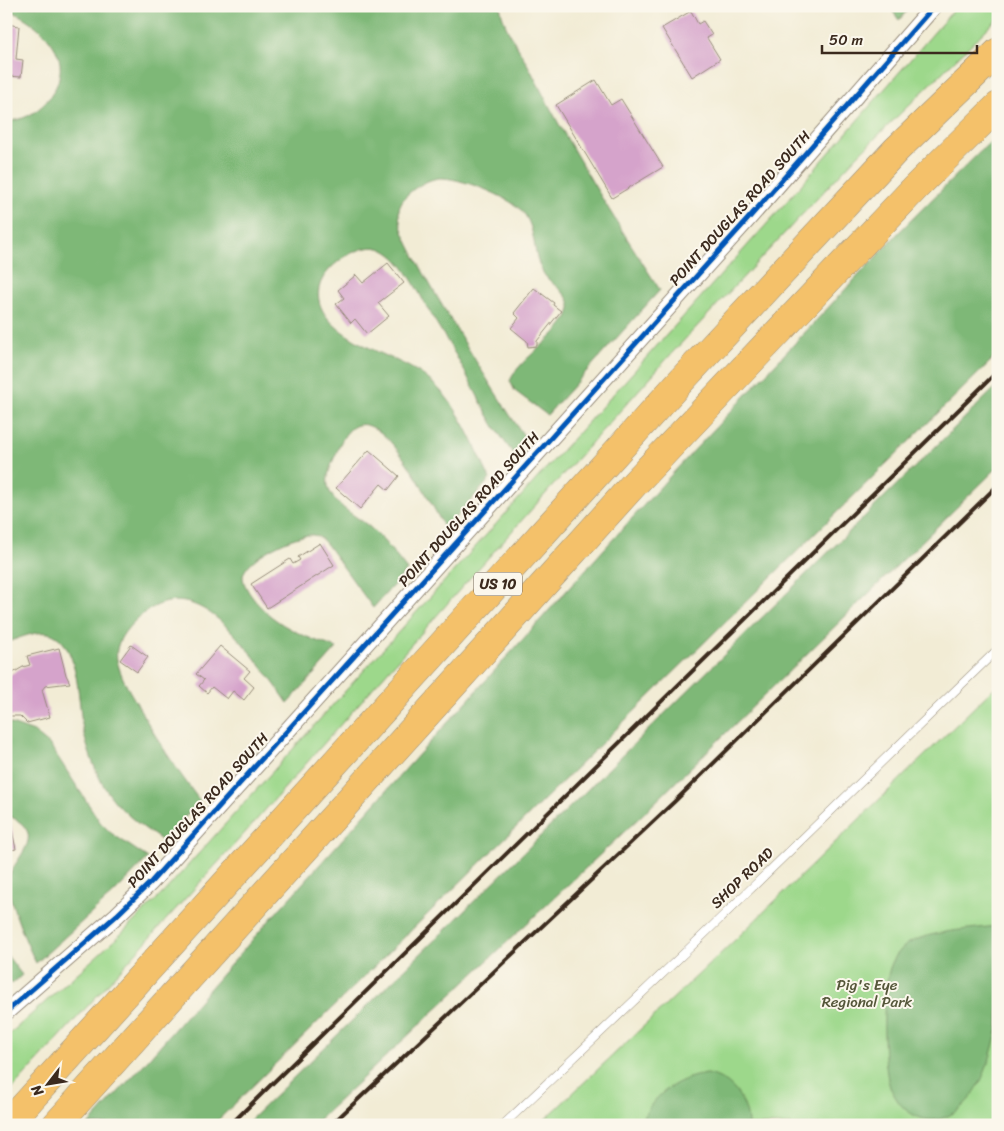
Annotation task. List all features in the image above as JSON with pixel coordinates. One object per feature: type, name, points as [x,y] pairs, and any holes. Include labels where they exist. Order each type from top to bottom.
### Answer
[{"type":"highway","points":[[954,92],[998,46]]},
{"type":"highway","name":"US 10","points":[[7,1125],[678,383],[863,185],[954,92],[998,52]]},
{"type":"highway","name":"US 10","points":[[56,1125],[636,482],[915,188],[998,106]]},
{"type":"street","name":"POINT DOUGLAS ROAD SOUTH","points":[[6,1012],[128,905],[151,882],[753,212],[934,6]]},
{"type":"lane","name":"SHOP ROAD","points":[[503,1125],[698,940],[998,649]]},
{"type":"green space","points":[[6,6],[500,6],[509,31],[576,155],[660,290],[547,415],[515,391],[510,381],[523,363],[560,328],[566,319],[570,304],[564,294],[547,278],[540,267],[533,234],[527,218],[522,211],[506,199],[483,188],[448,179],[439,178],[427,181],[407,195],[399,207],[400,224],[404,235],[444,308],[526,439],[513,453],[493,423],[414,283],[398,260],[380,248],[371,247],[348,255],[330,269],[323,278],[319,288],[320,303],[327,317],[353,339],[416,371],[435,385],[460,417],[490,479],[445,529],[426,494],[397,450],[381,433],[365,425],[351,429],[338,449],[329,470],[328,487],[338,503],[368,525],[391,549],[407,570],[373,608],[328,546],[322,539],[313,535],[305,535],[284,542],[252,562],[243,576],[245,586],[258,604],[268,614],[289,628],[337,648],[288,703],[256,659],[233,633],[209,612],[196,605],[168,602],[153,607],[129,627],[117,648],[118,666],[122,676],[158,740],[200,801],[163,841],[120,808],[101,781],[90,756],[83,730],[73,664],[63,642],[49,633],[37,633],[6,643],[6,121],[28,116],[47,101],[54,91],[60,69],[56,50],[45,34],[30,22],[6,9]]},
{"type":"green space","points":[[889,6],[911,6],[899,20]]},
{"type":"green space","points":[[957,6],[998,6],[998,18],[858,155],[673,352],[244,834],[6,1096],[6,1037],[118,937],[163,893],[774,216]]},
{"type":"green space","points":[[998,134],[998,354],[213,1125],[88,1125],[266,924],[671,475],[903,228]]},
{"type":"green space","points":[[998,385],[998,467],[641,816],[313,1125],[245,1125],[444,931]]},
{"type":"green space","name":"Pig's Eye Regional Park","points":[[998,684],[998,1125],[539,1125],[736,939]]},
{"type":"green space","points":[[6,722],[34,732],[50,745],[100,822],[111,833],[148,858],[115,892],[36,963],[20,925],[8,887],[12,871],[26,847],[28,832],[15,819],[6,816]]},
{"type":"green space","points":[[998,926],[998,1028],[983,1077],[971,1097],[954,1113],[932,1120],[916,1116],[898,1102],[890,1087],[887,1076],[884,1043],[884,1006],[888,974],[892,963],[906,945],[915,940],[950,931]]},
{"type":"green space","points":[[6,954],[22,975],[12,984],[6,978]]},
{"type":"green space","points":[[708,1074],[724,1081],[737,1092],[745,1108],[748,1125],[642,1125],[651,1105],[667,1089],[687,1079]]},
{"type":"building","points":[[691,11],[698,24],[703,21],[712,35],[707,38],[720,59],[692,77],[662,28]]},
{"type":"building","points":[[6,24],[19,26],[16,59],[23,60],[21,77],[8,76],[8,83],[6,83]]},
{"type":"building","points":[[596,80],[611,105],[621,99],[663,167],[612,198],[556,105]]},
{"type":"building","points":[[6,86],[11,86],[9,104],[6,103]]},
{"type":"building","points":[[388,263],[404,283],[378,303],[389,316],[367,334],[355,319],[351,323],[336,304],[344,298],[338,290],[356,275],[363,283]]},
{"type":"building","points":[[534,288],[554,303],[553,305],[561,311],[537,341],[537,346],[528,347],[527,341],[511,328],[519,318],[514,313]]},
{"type":"building","points":[[369,450],[399,476],[388,490],[381,484],[360,509],[336,488]]},
{"type":"building","points":[[320,543],[334,565],[267,608],[251,584],[290,559],[293,564],[300,560],[298,557]]},
{"type":"building","points":[[131,645],[148,657],[137,672],[120,660]]},
{"type":"building","points":[[220,646],[250,671],[244,678],[254,687],[244,700],[233,691],[227,699],[212,687],[207,693],[199,686],[204,680],[196,674]]},
{"type":"building","points":[[59,648],[70,683],[45,686],[42,690],[50,717],[27,723],[20,716],[10,716],[6,713],[6,677],[30,665],[27,656]]},
{"type":"building","points":[[10,821],[16,849],[6,851],[6,822]]},
{"type":"railway","points":[[230,1125],[998,371]]},
{"type":"railway","points":[[331,1125],[674,802],[998,485]]},
{"type":"cycle path","points":[[6,1012],[117,915],[151,882],[747,220],[934,6]]}]
